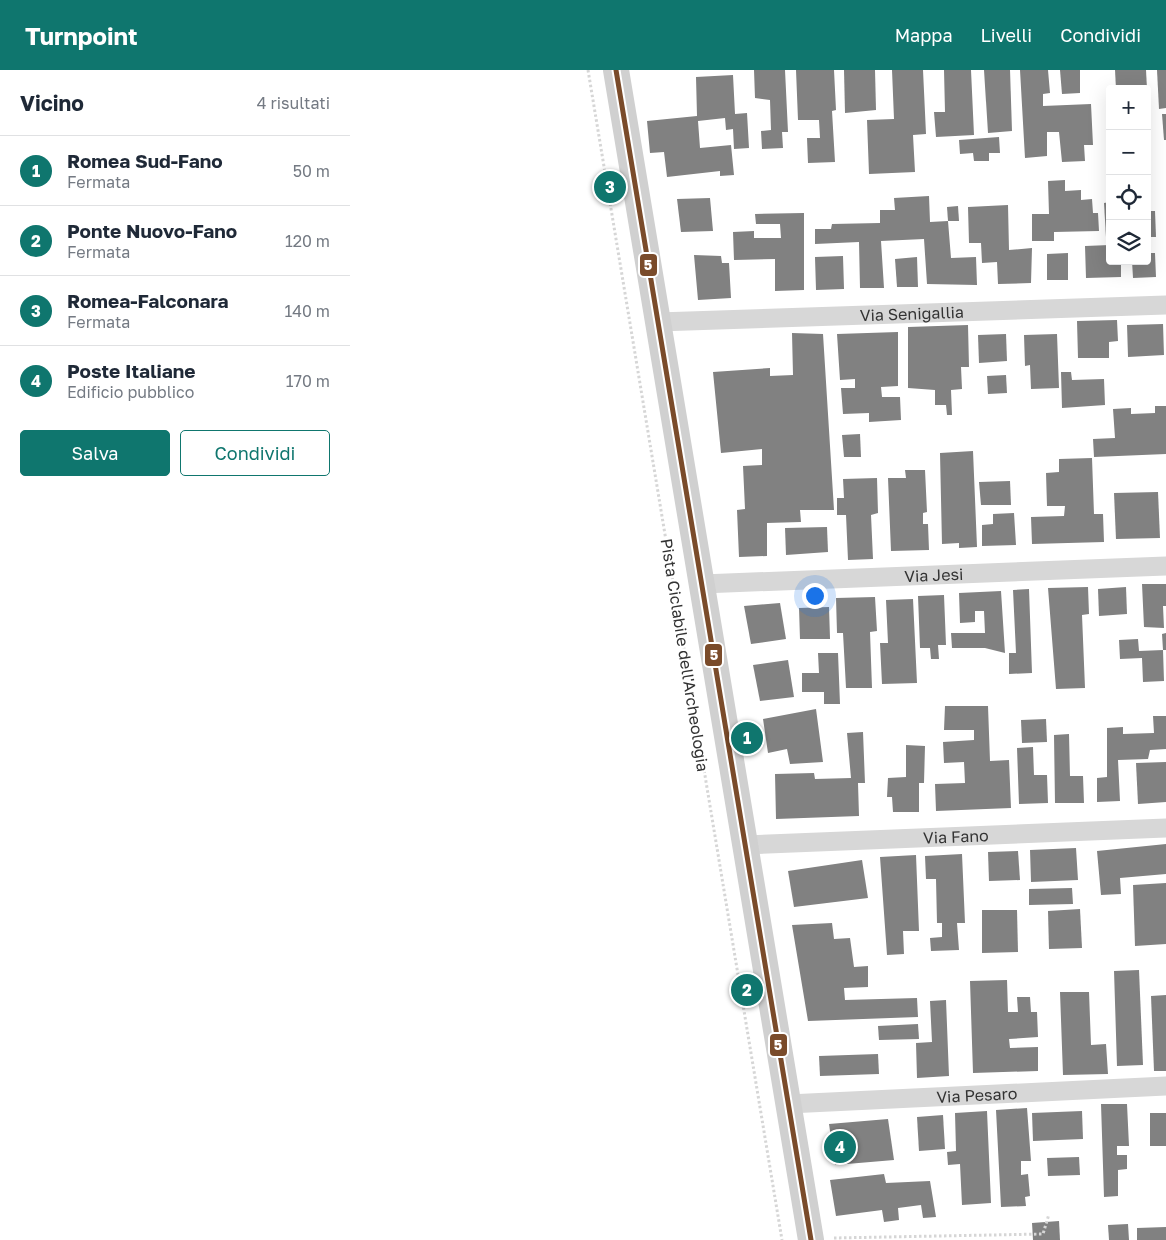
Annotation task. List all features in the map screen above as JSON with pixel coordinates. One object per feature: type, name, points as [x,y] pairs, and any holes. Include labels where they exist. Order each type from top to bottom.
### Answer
[{"type":"main road","points":[[616,70],[811,1239]]},
{"type":"street","name":"Via Senigallia","points":[[658,322],[1166,305]]},
{"type":"street","name":"Via Jesi","points":[[702,584],[1166,566]]},
{"type":"street","name":"Via Fano","points":[[745,844],[1166,828]]},
{"type":"street","name":"Via Pesaro","points":[[788,1104],[1166,1086]]},
{"type":"path","name":"Pista Ciclabile dell'Archeologia","points":[[588,70],[782,1240]]},
{"type":"path","points":[[811,1239],[1043,1234],[1049,1214]]},
{"type":"building","points":[[754,70],[785,70],[788,132],[782,132],[783,148],[762,149],[761,131],[771,130],[770,100],[755,98]]},
{"type":"building","points":[[796,70],[834,70],[836,110],[832,111],[835,162],[808,163],[807,138],[820,138],[819,120],[798,120]]},
{"type":"building","points":[[844,70],[875,70],[876,110],[845,113]]},
{"type":"building","points":[[892,70],[923,70],[926,134],[913,135],[915,172],[869,174],[867,120],[894,119]]},
{"type":"building","points":[[944,70],[971,70],[974,135],[936,137],[934,112],[945,112]]},
{"type":"building","points":[[984,70],[1010,70],[1012,131],[988,133]]},
{"type":"building","points":[[1020,70],[1048,70],[1050,93],[1043,94],[1043,106],[1091,104],[1093,145],[1084,145],[1085,161],[1062,162],[1059,132],[1047,132],[1047,156],[1025,158]]},
{"type":"building","points":[[1060,70],[1080,70],[1080,93],[1062,94]]},
{"type":"building","points":[[1115,70],[1146,70],[1147,85],[1116,85]]},
{"type":"building","points":[[1157,70],[1166,70],[1166,108],[1159,109]]},
{"type":"building","points":[[733,75],[735,114],[747,113],[749,148],[734,149],[733,129],[726,130],[725,118],[698,121],[700,148],[731,145],[734,175],[720,176],[720,171],[667,177],[664,152],[650,153],[647,121],[697,116],[696,77]]},
{"type":"building","points":[[1162,114],[1166,114],[1166,140],[1164,140]]},
{"type":"building","points":[[999,137],[1000,153],[989,153],[989,161],[974,161],[973,153],[960,154],[959,140]]},
{"type":"building","points":[[1065,180],[1065,191],[1081,190],[1081,200],[1092,199],[1093,213],[1098,213],[1099,231],[1054,232],[1054,241],[1032,241],[1032,214],[1049,214],[1048,181]]},
{"type":"building","points":[[929,196],[930,222],[948,221],[951,258],[976,257],[977,285],[927,284],[924,239],[881,241],[884,288],[860,288],[859,242],[815,244],[815,229],[831,229],[832,224],[880,223],[880,210],[895,210],[894,198]]},
{"type":"building","points":[[710,198],[713,231],[681,232],[677,199]]},
{"type":"building","points":[[1104,203],[1106,203],[1106,237]]},
{"type":"building","points":[[1008,205],[1009,250],[1032,248],[1031,283],[998,284],[997,262],[982,263],[981,243],[969,243],[968,207]]},
{"type":"building","points":[[958,206],[959,221],[948,221],[947,207]]},
{"type":"building","points":[[1151,211],[1155,211],[1156,237],[1151,237]]},
{"type":"building","points":[[804,213],[804,290],[775,291],[775,259],[734,260],[733,232],[754,231],[754,238],[781,238],[780,224],[756,224],[755,214]]},
{"type":"building","points":[[1106,245],[1106,265],[1121,265],[1121,277],[1086,278],[1085,246]]},
{"type":"building","points":[[1068,253],[1068,280],[1047,280],[1047,254]]},
{"type":"building","points":[[1151,253],[1155,253],[1156,277],[1133,278],[1132,265],[1151,265]]},
{"type":"building","points":[[694,255],[721,256],[722,263],[729,263],[731,298],[698,300]]},
{"type":"building","points":[[843,256],[844,289],[816,290],[815,257]]},
{"type":"building","points":[[917,257],[918,287],[897,287],[895,259]]},
{"type":"building","points":[[1117,320],[1118,341],[1109,342],[1109,358],[1078,358],[1077,321]]},
{"type":"building","points":[[1163,324],[1164,355],[1128,357],[1127,325]]},
{"type":"building","points":[[968,325],[969,367],[961,367],[962,389],[951,390],[952,415],[947,415],[946,405],[935,405],[935,390],[908,388],[908,327]]},
{"type":"building","points":[[898,332],[898,386],[881,387],[882,397],[900,397],[901,420],[869,422],[869,413],[843,414],[841,388],[855,388],[855,379],[840,380],[837,334]]},
{"type":"building","points":[[792,333],[823,334],[834,510],[800,510],[801,522],[767,523],[767,556],[739,557],[737,510],[745,509],[743,466],[762,465],[762,449],[721,453],[713,372],[770,368],[770,376],[793,375]]},
{"type":"building","points":[[1006,334],[1007,361],[979,363],[978,335]]},
{"type":"building","points":[[1057,334],[1059,388],[1031,389],[1030,365],[1025,366],[1024,335]]},
{"type":"building","points":[[1061,372],[1071,372],[1072,380],[1104,379],[1105,405],[1062,408]]},
{"type":"building","points":[[1006,375],[1007,393],[988,394],[987,376]]},
{"type":"building","points":[[1155,406],[1166,406],[1166,454],[1094,457],[1093,439],[1115,438],[1113,409],[1131,408],[1131,414],[1155,413]]},
{"type":"building","points":[[860,434],[861,457],[844,457],[842,435]]},
{"type":"building","points":[[973,451],[977,547],[959,548],[959,543],[942,544],[940,453]]},
{"type":"building","points":[[1092,458],[1094,514],[1103,514],[1104,542],[1032,544],[1031,517],[1064,516],[1065,506],[1047,506],[1046,473],[1059,472],[1059,459]]},
{"type":"building","points":[[905,470],[925,470],[927,512],[923,513],[923,524],[928,524],[929,550],[891,551],[888,478],[906,478]]},
{"type":"building","points":[[877,478],[878,513],[871,515],[873,559],[848,560],[846,515],[837,515],[837,498],[844,498],[843,479]]},
{"type":"building","points":[[1010,481],[1011,505],[981,505],[979,482]]},
{"type":"building","points":[[1158,492],[1160,538],[1116,539],[1114,493]]},
{"type":"building","points":[[1014,513],[1016,545],[982,546],[982,525],[993,524],[993,514]]},
{"type":"building","points":[[827,527],[828,552],[786,555],[785,528]]},
{"type":"building","points":[[1142,584],[1166,584],[1166,606],[1163,606],[1164,628],[1144,627]]},
{"type":"building","points":[[1088,587],[1089,614],[1082,615],[1085,688],[1056,689],[1048,588]]},
{"type":"building","points":[[1126,587],[1127,614],[1099,616],[1098,589]]},
{"type":"building","points":[[1029,589],[1032,673],[1009,674],[1009,653],[1016,653],[1013,590]]},
{"type":"building","points":[[1001,591],[1005,653],[985,648],[952,648],[951,633],[985,633],[984,611],[975,611],[975,622],[960,623],[959,593]]},
{"type":"building","points":[[944,595],[946,645],[938,645],[939,659],[931,659],[930,648],[920,648],[918,596]]},
{"type":"building","points":[[875,597],[877,631],[870,632],[872,688],[846,688],[843,633],[837,633],[836,598]]},
{"type":"building","points":[[913,599],[917,683],[882,684],[880,643],[888,643],[886,600]]},
{"type":"building","points":[[780,603],[786,639],[751,644],[744,606]]},
{"type":"building","points":[[829,607],[830,639],[800,639],[799,608]]},
{"type":"building","points":[[1166,633],[1166,650],[1163,650],[1162,634]]},
{"type":"building","points":[[1138,639],[1139,651],[1163,650],[1164,681],[1143,682],[1142,658],[1120,659],[1119,640]]},
{"type":"building","points":[[818,653],[838,653],[840,704],[824,704],[824,692],[802,692],[802,673],[819,673]]},
{"type":"building","points":[[788,660],[794,697],[760,701],[753,665]]},
{"type":"building","points":[[945,706],[988,706],[990,761],[1009,760],[1011,808],[936,811],[935,784],[965,783],[964,762],[944,763],[943,742],[974,740],[974,730],[944,730]]},
{"type":"building","points":[[816,709],[823,762],[790,764],[787,749],[768,753],[763,719]]},
{"type":"building","points":[[1153,716],[1166,716],[1166,749],[1150,750],[1148,759],[1118,760],[1120,801],[1097,802],[1097,778],[1107,777],[1107,728],[1123,727],[1123,734],[1154,733]]},
{"type":"building","points":[[1046,719],[1047,742],[1022,743],[1021,720]]},
{"type":"building","points":[[863,732],[865,783],[858,783],[859,816],[776,819],[775,774],[814,773],[815,779],[851,778],[847,733]]},
{"type":"building","points":[[1069,734],[1070,776],[1083,776],[1084,803],[1055,803],[1054,735]]},
{"type":"building","points":[[906,745],[925,746],[924,783],[919,783],[919,812],[893,812],[892,797],[887,797],[888,778],[906,777]]},
{"type":"building","points":[[1033,747],[1034,775],[1047,775],[1048,803],[1019,804],[1017,748]]},
{"type":"building","points":[[1166,762],[1166,802],[1138,804],[1136,763]]},
{"type":"building","points":[[1166,844],[1166,874],[1120,878],[1121,894],[1101,895],[1097,851]]},
{"type":"building","points":[[1076,848],[1078,880],[1031,882],[1030,850]]},
{"type":"building","points":[[1018,851],[1020,880],[989,881],[988,852]]},
{"type":"building","points":[[962,854],[965,923],[957,923],[959,950],[931,951],[930,938],[942,937],[942,923],[937,923],[936,879],[926,879],[925,856]]},
{"type":"building","points":[[916,855],[919,931],[903,931],[904,954],[887,955],[880,857]]},
{"type":"building","points":[[862,860],[868,898],[794,907],[788,871]]},
{"type":"building","points":[[1166,883],[1166,944],[1135,946],[1133,885]]},
{"type":"building","points":[[1072,888],[1073,904],[1029,905],[1029,889]]},
{"type":"building","points":[[1080,909],[1082,948],[1049,949],[1048,911]]},
{"type":"building","points":[[982,910],[1017,910],[1018,952],[982,953]]},
{"type":"building","points":[[832,923],[834,939],[850,938],[854,967],[868,966],[868,987],[844,988],[845,1000],[917,998],[918,1017],[808,1021],[792,925]]},
{"type":"building","points":[[1139,970],[1143,1065],[1117,1066],[1114,971]]},
{"type":"building","points":[[1007,980],[1008,1012],[1018,1012],[1017,997],[1030,997],[1031,1012],[1037,1012],[1038,1037],[1009,1039],[1010,1048],[1038,1047],[1038,1071],[973,1073],[970,981]]},
{"type":"building","points":[[1060,992],[1089,992],[1091,1045],[1106,1044],[1108,1074],[1063,1075]]},
{"type":"building","points":[[1166,995],[1166,1071],[1154,1071],[1151,996]]},
{"type":"building","points":[[946,1000],[949,1076],[917,1078],[916,1043],[932,1042],[930,1001]]},
{"type":"building","points":[[918,1024],[919,1039],[879,1040],[878,1026]]},
{"type":"building","points":[[878,1054],[879,1074],[820,1076],[819,1056]]},
{"type":"building","points":[[1101,1104],[1127,1104],[1129,1146],[1117,1146],[1117,1155],[1127,1155],[1127,1169],[1118,1170],[1118,1196],[1104,1197]]},
{"type":"building","points":[[1027,1108],[1031,1161],[1021,1161],[1021,1175],[1028,1174],[1030,1196],[1025,1197],[1026,1206],[1001,1207],[996,1110]]},
{"type":"building","points":[[987,1111],[991,1203],[962,1205],[960,1164],[948,1165],[947,1152],[956,1151],[955,1113]]},
{"type":"building","points":[[1082,1111],[1083,1139],[1033,1141],[1032,1113]]},
{"type":"building","points":[[1150,1113],[1166,1113],[1166,1146],[1150,1146]]},
{"type":"building","points":[[943,1115],[945,1149],[919,1151],[917,1117]]},
{"type":"building","points":[[888,1119],[894,1160],[835,1165],[829,1124]]},
{"type":"building","points":[[1079,1157],[1080,1175],[1048,1176],[1047,1158]]},
{"type":"building","points":[[884,1174],[886,1183],[930,1181],[936,1217],[923,1218],[921,1205],[898,1208],[899,1220],[884,1222],[882,1210],[836,1216],[830,1180]]},
{"type":"building","points":[[1059,1221],[1060,1240],[1033,1240],[1032,1223]]},
{"type":"building","points":[[1128,1224],[1129,1240],[1109,1240],[1108,1225]]},
{"type":"building","points":[[1166,1227],[1166,1240],[1137,1240],[1137,1228]]},
{"type":"transit line","name":"5","points":[[616,70],[811,1240]]},
{"type":"place","name":"Romea-Falconara","points":[[610,187]]},
{"type":"place","name":"Romea Sud-Fano","points":[[747,738]]},
{"type":"place","name":"Ponte Nuovo-Fano","points":[[747,990]]},
{"type":"place","name":"Poste Italiane","points":[[840,1147]]}]
